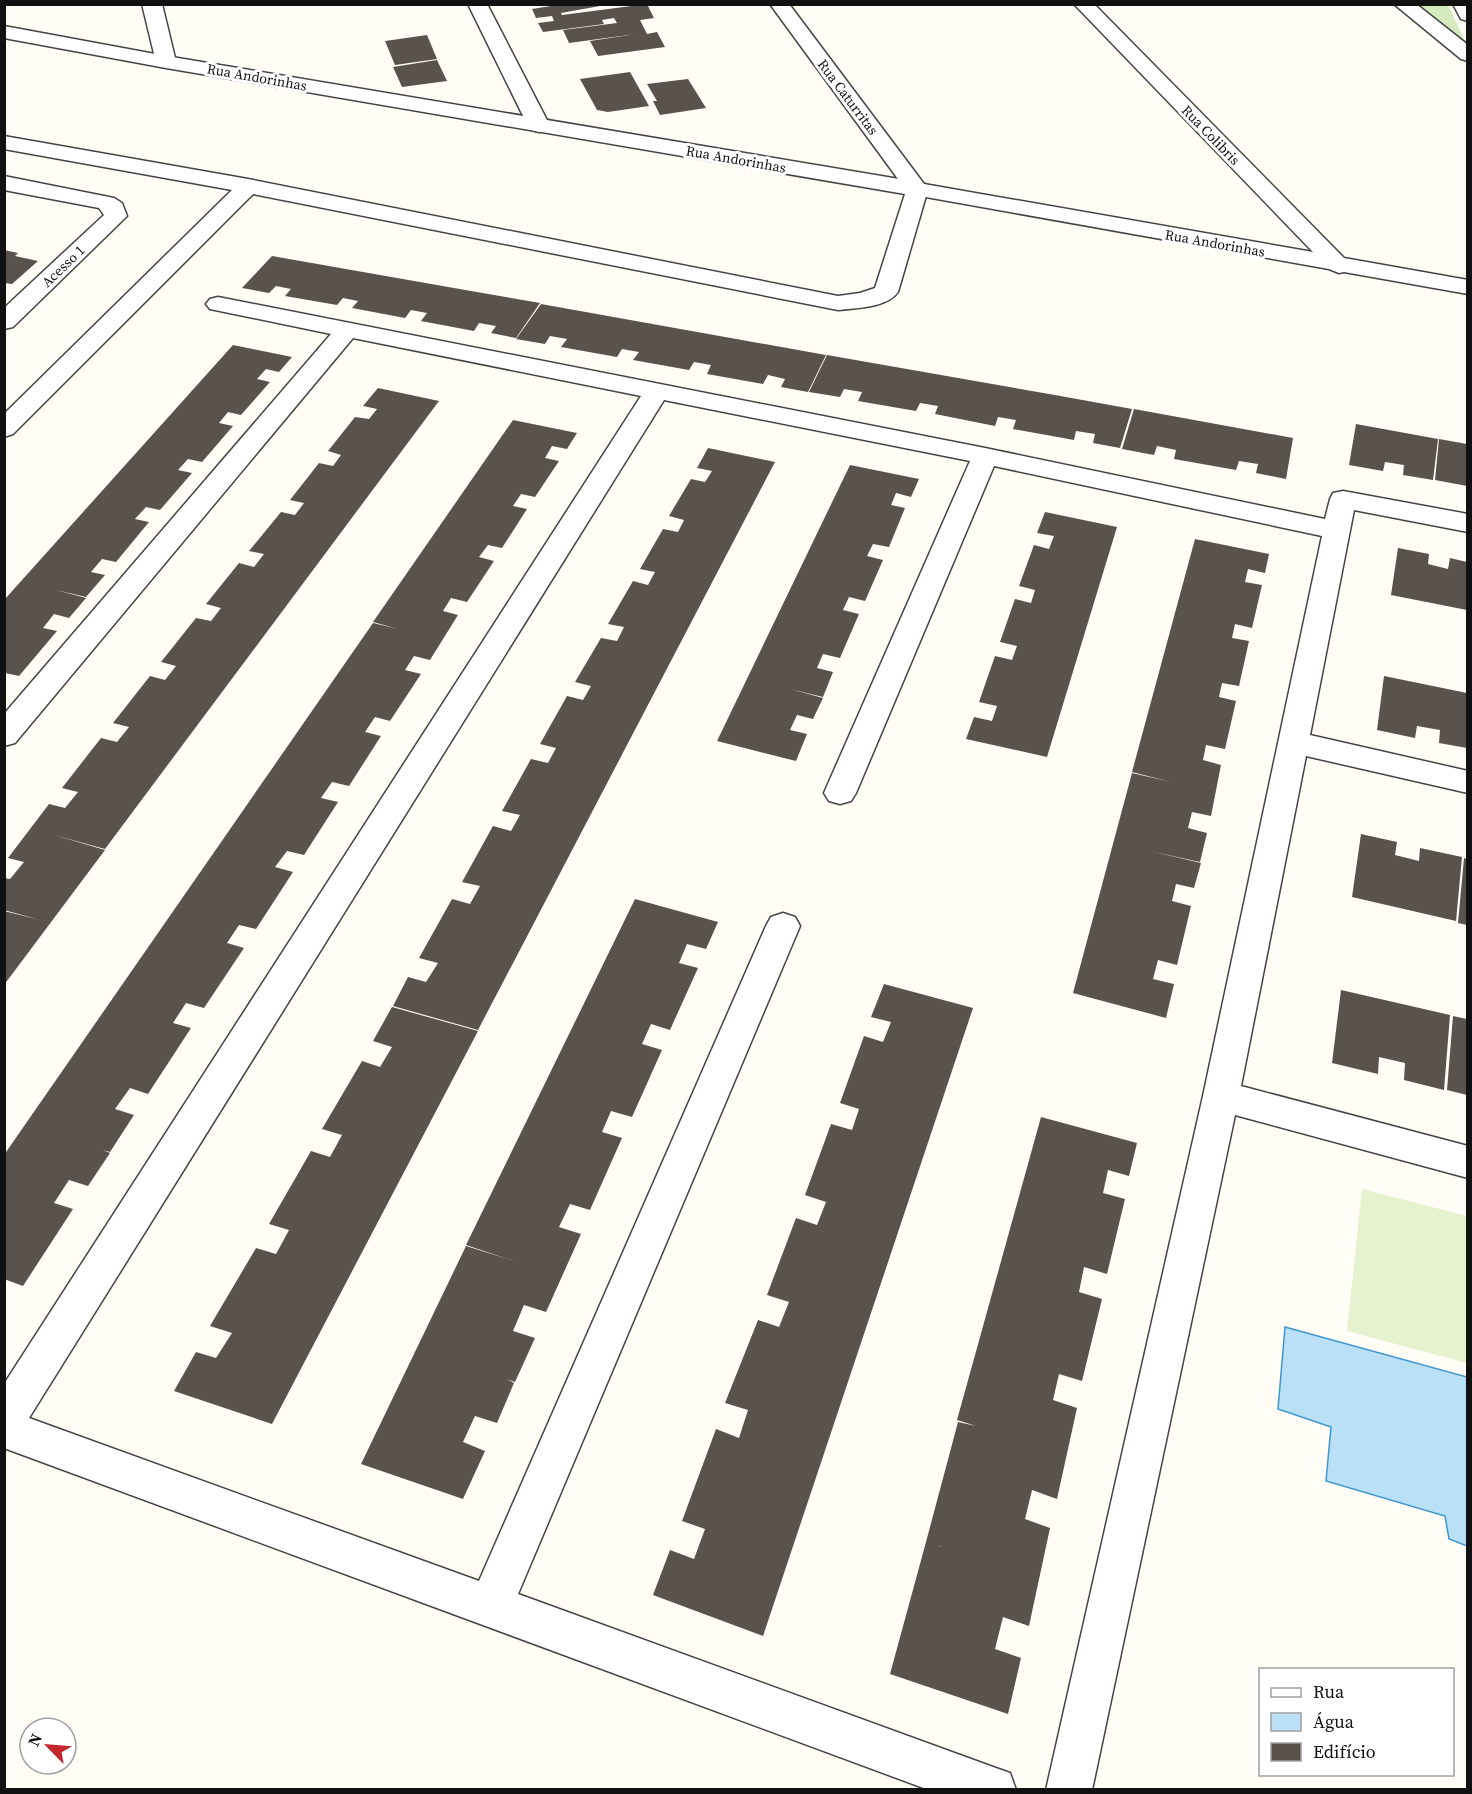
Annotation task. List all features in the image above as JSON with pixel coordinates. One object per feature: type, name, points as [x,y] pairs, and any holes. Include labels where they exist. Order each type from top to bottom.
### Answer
[{"type":"street","points":[[152,4],[166,62]]},
{"type":"street","points":[[477,4],[539,126]]},
{"type":"street","name":"Rua Caturritas","points":[[779,4],[917,189]]},
{"type":"street","name":"Rua Colibris","points":[[1083,4],[1339,266]]},
{"type":"street","points":[[1403,4],[1467,56]]},
{"type":"street","points":[[1462,4],[1467,15]]},
{"type":"street","name":"Rua Andorinhas","points":[[4,32],[166,62],[917,189],[1467,287]]},
{"type":"street","points":[[4,142],[248,186],[838,303],[864,300],[886,292],[917,189]]},
{"type":"street","name":"Acesso 1","points":[[4,183],[106,203],[114,208],[116,216],[4,322]]},
{"type":"street","points":[[4,429],[248,186]]},
{"type":"street","points":[[218,304],[985,456],[1335,530]]},
{"type":"street","points":[[4,735],[348,330]]},
{"type":"street","points":[[4,1421],[657,391]]},
{"type":"street","points":[[840,793],[985,456]]},
{"type":"street","points":[[1069,1790],[1221,1096],[1343,499],[1467,523]]},
{"type":"street","points":[[1292,742],[1467,782]]},
{"type":"street","points":[[490,1605],[783,926]]},
{"type":"street","points":[[1221,1096],[1467,1162]]},
{"type":"street","points":[[4,1428],[993,1790]]},
{"type":"green space","points":[[1416,5],[1448,5],[1467,45]]},
{"type":"green space","points":[[1362,1189],[1467,1216],[1467,1363],[1347,1331]]},
{"type":"water","points":[[1285,1327],[1467,1377],[1467,1546],[1449,1539],[1445,1516],[1326,1481],[1331,1427],[1278,1409]]},
{"type":"building","points":[[550,4],[611,4],[561,13],[562,15],[647,4],[654,18],[640,20],[647,34],[657,32],[665,47],[598,56],[590,41],[636,34],[569,43],[563,30],[617,23],[614,18],[602,20],[604,24],[543,32],[538,23],[554,21],[552,16],[536,18],[532,9],[551,6]]},
{"type":"building","points":[[427,35],[437,59],[395,65],[385,41]]},
{"type":"building","points":[[437,60],[447,81],[402,87],[393,67]]},
{"type":"building","points":[[630,72],[649,106],[608,112],[597,110],[580,79]]},
{"type":"building","points":[[688,79],[706,108],[660,115],[653,101],[657,101],[647,84]]},
{"type":"building","points":[[4,250],[18,253],[15,256],[38,261],[12,284],[4,283]]},
{"type":"building","points":[[272,256],[540,303],[516,338],[491,333],[496,326],[479,323],[474,331],[421,321],[427,313],[411,310],[405,318],[352,308],[358,301],[343,298],[337,305],[285,296],[291,289],[276,286],[269,293],[242,288]]},
{"type":"building","points":[[541,304],[826,355],[808,392],[781,387],[785,379],[768,375],[763,384],[707,374],[711,365],[694,362],[689,370],[633,360],[639,352],[622,349],[617,357],[561,347],[567,339],[550,336],[545,344],[516,339]]},
{"type":"building","points":[[233,345],[292,357],[279,372],[266,369],[257,379],[270,382],[241,415],[228,412],[219,423],[233,426],[202,462],[188,459],[178,470],[192,473],[160,510],[146,507],[135,519],[149,522],[116,562],[102,559],[91,572],[105,575],[86,597],[56,590],[86,598],[69,618],[54,614],[43,628],[57,631],[19,676],[5,673],[5,599]]},
{"type":"building","points":[[827,355],[1132,409],[1120,448],[1093,443],[1095,434],[1076,431],[1074,440],[1013,429],[1016,420],[998,417],[995,426],[935,414],[938,406],[920,403],[916,411],[858,401],[862,392],[844,389],[840,397],[809,392]]},
{"type":"building","points":[[378,388],[439,401],[105,849],[54,835],[105,850],[4,985],[4,911],[40,920],[4,910],[4,878],[10,879],[24,862],[8,858],[49,804],[65,808],[78,792],[62,788],[101,738],[117,742],[129,727],[113,723],[150,676],[165,680],[176,666],[161,662],[196,618],[211,621],[221,608],[206,604],[239,563],[254,567],[264,554],[249,551],[281,512],[295,515],[304,503],[290,500],[319,463],[333,466],[341,455],[328,451],[355,417],[369,419],[377,409],[363,406]]},
{"type":"building","points":[[1134,409],[1293,438],[1286,479],[1256,473],[1258,464],[1239,461],[1236,470],[1174,459],[1176,450],[1157,446],[1154,455],[1122,449]]},
{"type":"building","points":[[513,420],[577,433],[567,449],[552,446],[545,458],[559,461],[535,497],[521,494],[513,506],[527,509],[502,548],[488,545],[479,557],[494,561],[467,602],[451,598],[443,611],[458,615],[430,660],[414,656],[405,670],[421,674],[390,721],[375,717],[365,732],[381,736],[349,786],[332,782],[321,798],[338,802],[304,855],[287,851],[275,867],[293,872],[256,929],[239,925],[227,943],[244,948],[204,1008],[186,1003],[173,1023],[191,1028],[148,1094],[130,1088],[115,1109],[134,1115],[110,1152],[103,1150],[110,1153],[88,1186],[69,1180],[54,1203],[73,1209],[23,1286],[4,1279],[4,1155],[373,623],[398,629],[373,622]]},
{"type":"building","points":[[1356,424],[1438,439],[1433,480],[1403,475],[1404,465],[1385,462],[1383,471],[1349,465]]},
{"type":"building","points":[[1439,439],[1467,444],[1467,486],[1435,480]]},
{"type":"building","points":[[708,448],[775,462],[478,1030],[393,1006],[408,977],[426,982],[438,963],[419,958],[452,899],[470,904],[480,886],[462,882],[493,826],[511,831],[520,815],[502,811],[531,759],[548,763],[556,748],[540,744],[567,696],[583,700],[591,686],[575,682],[601,638],[617,641],[624,627],[608,624],[633,581],[648,585],[655,572],[640,569],[663,529],[678,532],[684,520],[669,516],[691,479],[705,482],[712,471],[697,468]]},
{"type":"building","points":[[850,465],[919,479],[911,497],[896,493],[891,505],[905,508],[889,547],[873,544],[867,556],[883,560],[865,601],[849,597],[843,610],[859,614],[840,658],[823,654],[817,668],[833,672],[823,697],[790,689],[823,698],[813,719],[797,715],[790,730],[807,734],[796,761],[717,741]]},
{"type":"building","points":[[1045,512],[1117,527],[1047,757],[966,739],[974,717],[992,721],[997,706],[979,702],[995,656],[1012,660],[1017,646],[1000,642],[1015,599],[1031,603],[1035,590],[1019,586],[1034,545],[1049,549],[1054,536],[1037,533]]},
{"type":"building","points":[[1195,539],[1269,554],[1265,573],[1248,569],[1245,582],[1262,585],[1252,628],[1235,624],[1232,638],[1249,641],[1239,686],[1222,683],[1219,697],[1236,701],[1225,749],[1206,745],[1203,760],[1221,765],[1211,816],[1192,812],[1188,828],[1207,833],[1200,862],[1150,851],[1201,863],[1194,888],[1176,884],[1172,901],[1191,906],[1177,965],[1158,960],[1153,979],[1174,984],[1166,1018],[1073,993],[1132,773],[1171,782],[1132,772]]},
{"type":"building","points":[[1398,548],[1429,554],[1428,564],[1448,569],[1450,558],[1467,562],[1467,610],[1391,595]]},
{"type":"building","points":[[1384,676],[1467,693],[1467,748],[1439,743],[1440,730],[1417,726],[1415,738],[1377,730]]},
{"type":"building","points":[[1361,834],[1397,842],[1395,855],[1419,861],[1420,848],[1462,857],[1456,921],[1352,897]]},
{"type":"building","points":[[1464,858],[1467,859],[1467,925],[1458,923]]},
{"type":"building","points":[[635,899],[718,922],[706,949],[687,944],[679,963],[698,968],[670,1030],[651,1024],[642,1044],[662,1050],[632,1117],[611,1111],[602,1132],[622,1138],[590,1210],[570,1204],[559,1227],[581,1234],[546,1312],[524,1305],[513,1331],[535,1338],[515,1382],[507,1379],[514,1383],[497,1423],[475,1416],[463,1442],[485,1451],[463,1499],[361,1464],[466,1246],[514,1261],[466,1245]]},
{"type":"building","points":[[884,984],[973,1008],[763,1636],[653,1595],[670,1550],[694,1559],[705,1529],[682,1521],[716,1429],[739,1438],[748,1410],[725,1403],[758,1320],[779,1327],[789,1302],[767,1295],[796,1218],[817,1225],[826,1202],[805,1195],[831,1124],[852,1130],[859,1109],[840,1103],[864,1036],[883,1042],[891,1022],[871,1017]]},
{"type":"building","points":[[1341,990],[1450,1015],[1444,1090],[1404,1080],[1405,1063],[1379,1057],[1378,1074],[1332,1063]]},
{"type":"building","points":[[392,1007],[478,1031],[272,1424],[174,1391],[196,1352],[216,1358],[232,1333],[210,1326],[256,1248],[276,1254],[289,1230],[269,1224],[311,1151],[330,1157],[342,1135],[322,1129],[362,1061],[380,1067],[392,1047],[373,1041]]},
{"type":"building","points":[[1453,1016],[1467,1019],[1467,1095],[1447,1090]]},
{"type":"building","points":[[1041,1117],[1137,1143],[1129,1176],[1108,1170],[1103,1193],[1125,1199],[1107,1274],[1084,1267],[1079,1292],[1102,1299],[1082,1381],[1059,1374],[1053,1400],[1077,1408],[1057,1499],[1032,1490],[1025,1519],[1050,1528],[1029,1626],[1003,1617],[995,1649],[1021,1658],[1008,1714],[890,1674],[958,1422],[976,1426],[957,1420]]}]
